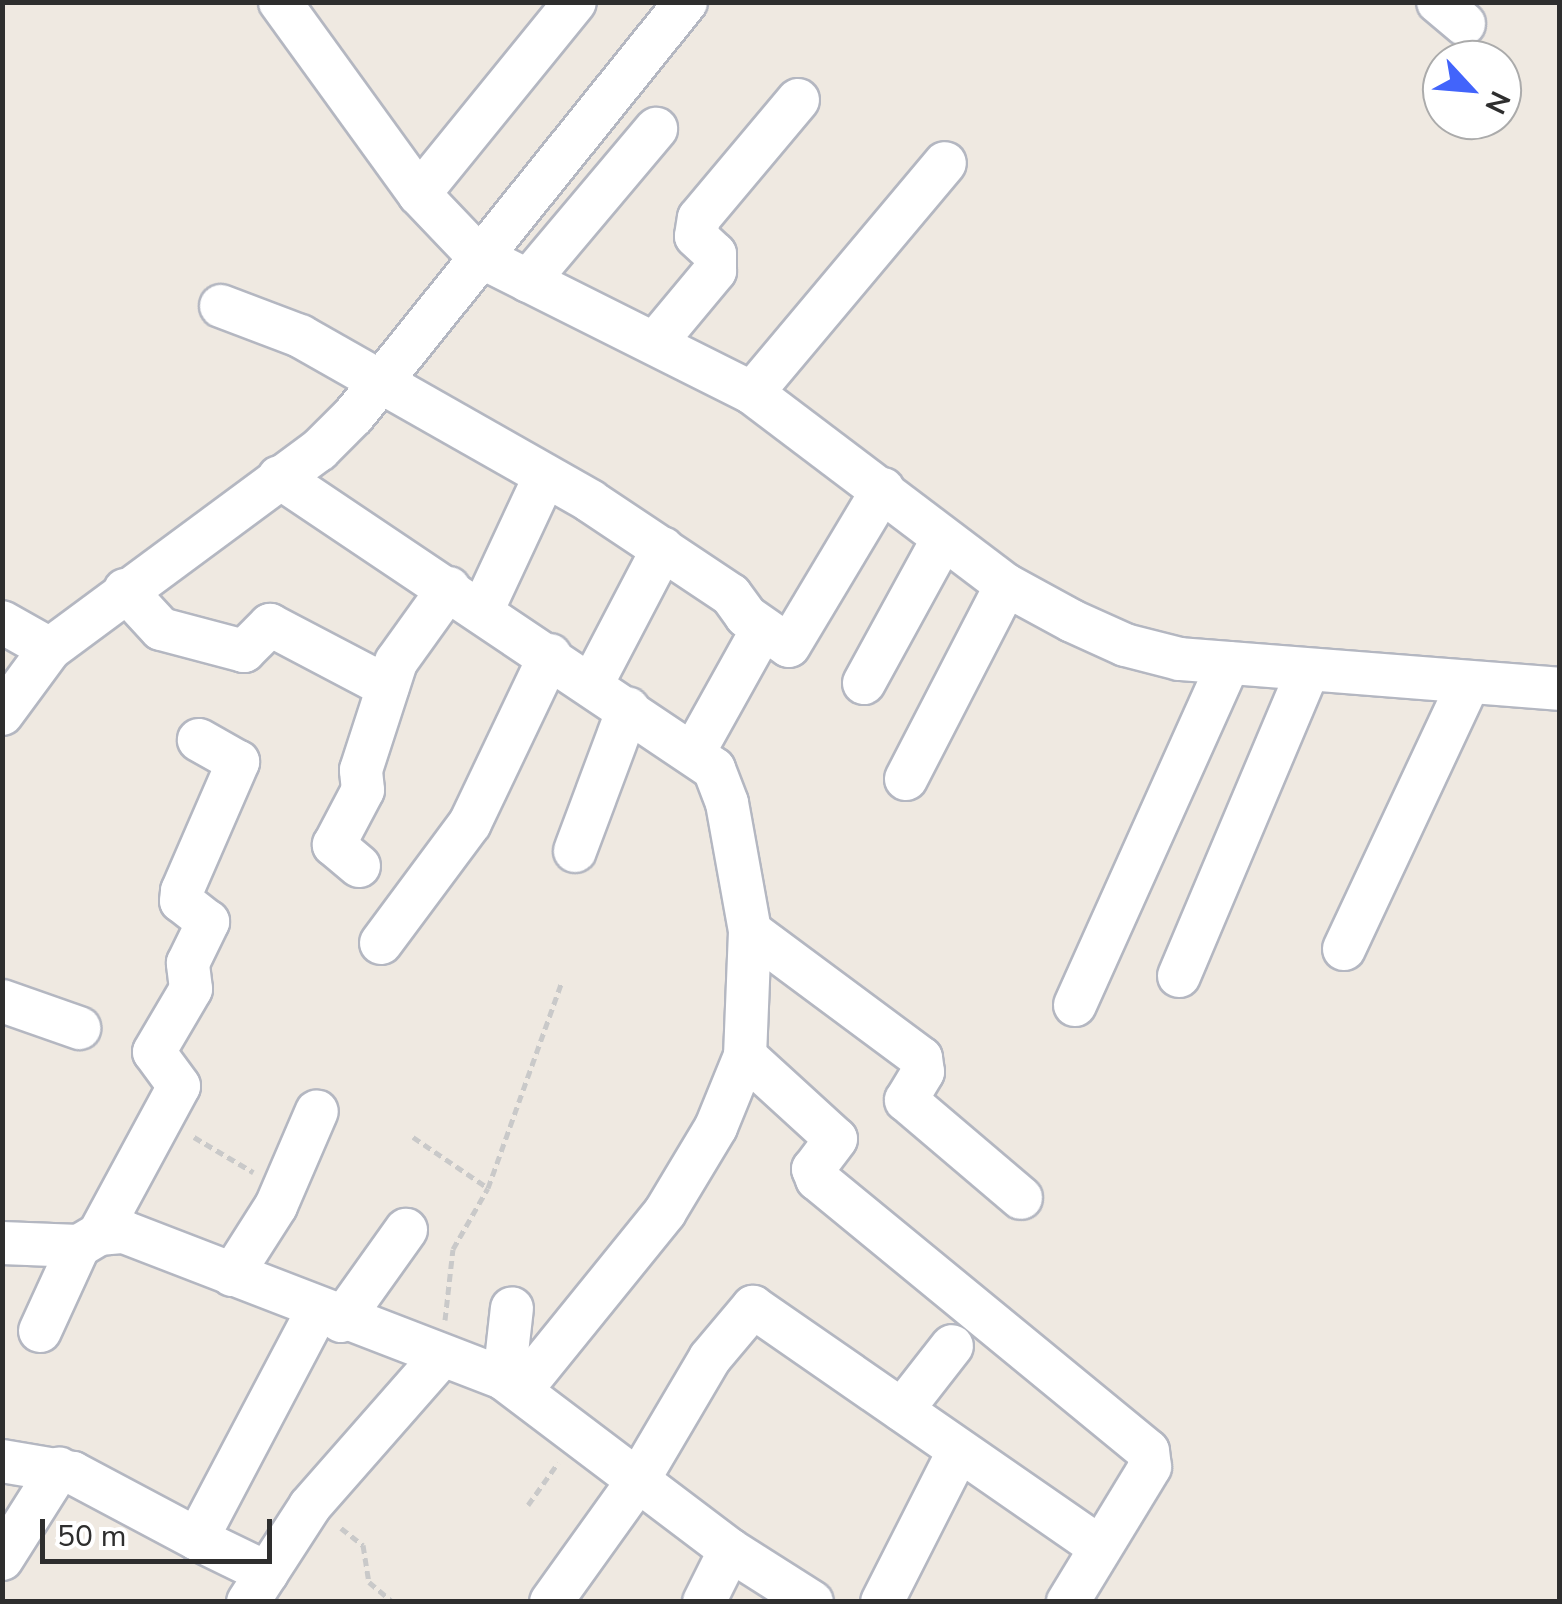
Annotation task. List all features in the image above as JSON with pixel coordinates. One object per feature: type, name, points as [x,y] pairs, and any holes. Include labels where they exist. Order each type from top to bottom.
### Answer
[{"type":"street","points":[[280,2],[419,194],[477,255],[752,393],[1006,584],[1125,646],[1229,663],[1560,689]]},
{"type":"street","points":[[419,194],[575,2]]},
{"type":"street","points":[[2,714],[50,649],[320,450],[686,2]]},
{"type":"street","points":[[655,343],[715,271],[715,254],[696,236],[700,218],[798,100]]},
{"type":"street","points":[[528,281],[656,129]]},
{"type":"street","points":[[752,393],[945,163]]},
{"type":"street","points":[[221,306],[300,336],[663,548],[731,595],[762,630],[792,645],[883,489]]},
{"type":"street","points":[[279,477],[694,752],[723,784],[750,931],[745,1056],[716,1127],[665,1212],[512,1384]]},
{"type":"street","points":[[359,866],[334,845],[363,790],[361,770],[405,646],[466,599],[544,478]]},
{"type":"street","points":[[864,683],[943,540]]},
{"type":"street","points":[[592,684],[663,548]]},
{"type":"street","points":[[906,779],[1006,584]]},
{"type":"street","points":[[125,590],[161,630],[244,651],[270,625],[388,686]]},
{"type":"street","points":[[2,622],[50,649]]},
{"type":"street","points":[[694,752],[762,630]]},
{"type":"street","points":[[381,943],[470,822],[550,655]]},
{"type":"street","points":[[1075,1005],[1229,663]]},
{"type":"street","points":[[1179,976],[1308,670]]},
{"type":"street","points":[[1344,950],[1468,684]]},
{"type":"street","points":[[575,851],[628,708]]},
{"type":"street","points":[[40,1331],[179,1086],[154,1052],[191,989],[188,963],[208,922],[181,901],[182,891],[238,762],[198,740]]},
{"type":"street","points":[[750,931],[920,1058],[923,1072],[906,1100],[1021,1198]]},
{"type":"street","points":[[2,1001],[80,1028]]},
{"type":"street","points":[[745,1056],[836,1139],[813,1169],[817,1179],[1148,1451],[1150,1467],[1068,1602]]},
{"type":"street","points":[[232,1275],[283,1190],[317,1111]]},
{"type":"street","points":[[197,1539],[329,1316],[406,1230]]},
{"type":"street","points":[[2,1243],[89,1240],[124,1232],[329,1316],[512,1384],[730,1550],[812,1602]]},
{"type":"street","points":[[551,1602],[637,1482],[710,1358],[753,1307],[1100,1547]]},
{"type":"street","points":[[512,1308],[512,1384]]},
{"type":"street","points":[[902,1410],[952,1346]]},
{"type":"street","points":[[2,1461],[59,1469],[197,1539],[257,1588],[310,1506],[440,1358]]},
{"type":"street","points":[[882,1602],[958,1452]]},
{"type":"street","points":[[2,1559],[59,1469]]},
{"type":"street","points":[[704,1602],[730,1550]]},
{"type":"path","points":[[440,1358],[453,1249],[488,1188],[562,981]]},
{"type":"path","points":[[162,1116],[283,1190]]},
{"type":"path","points":[[413,1137],[488,1188]]},
{"type":"path","points":[[528,1505],[578,1436]]},
{"type":"path","points":[[310,1506],[361,1542],[366,1578],[393,1602]]}]
